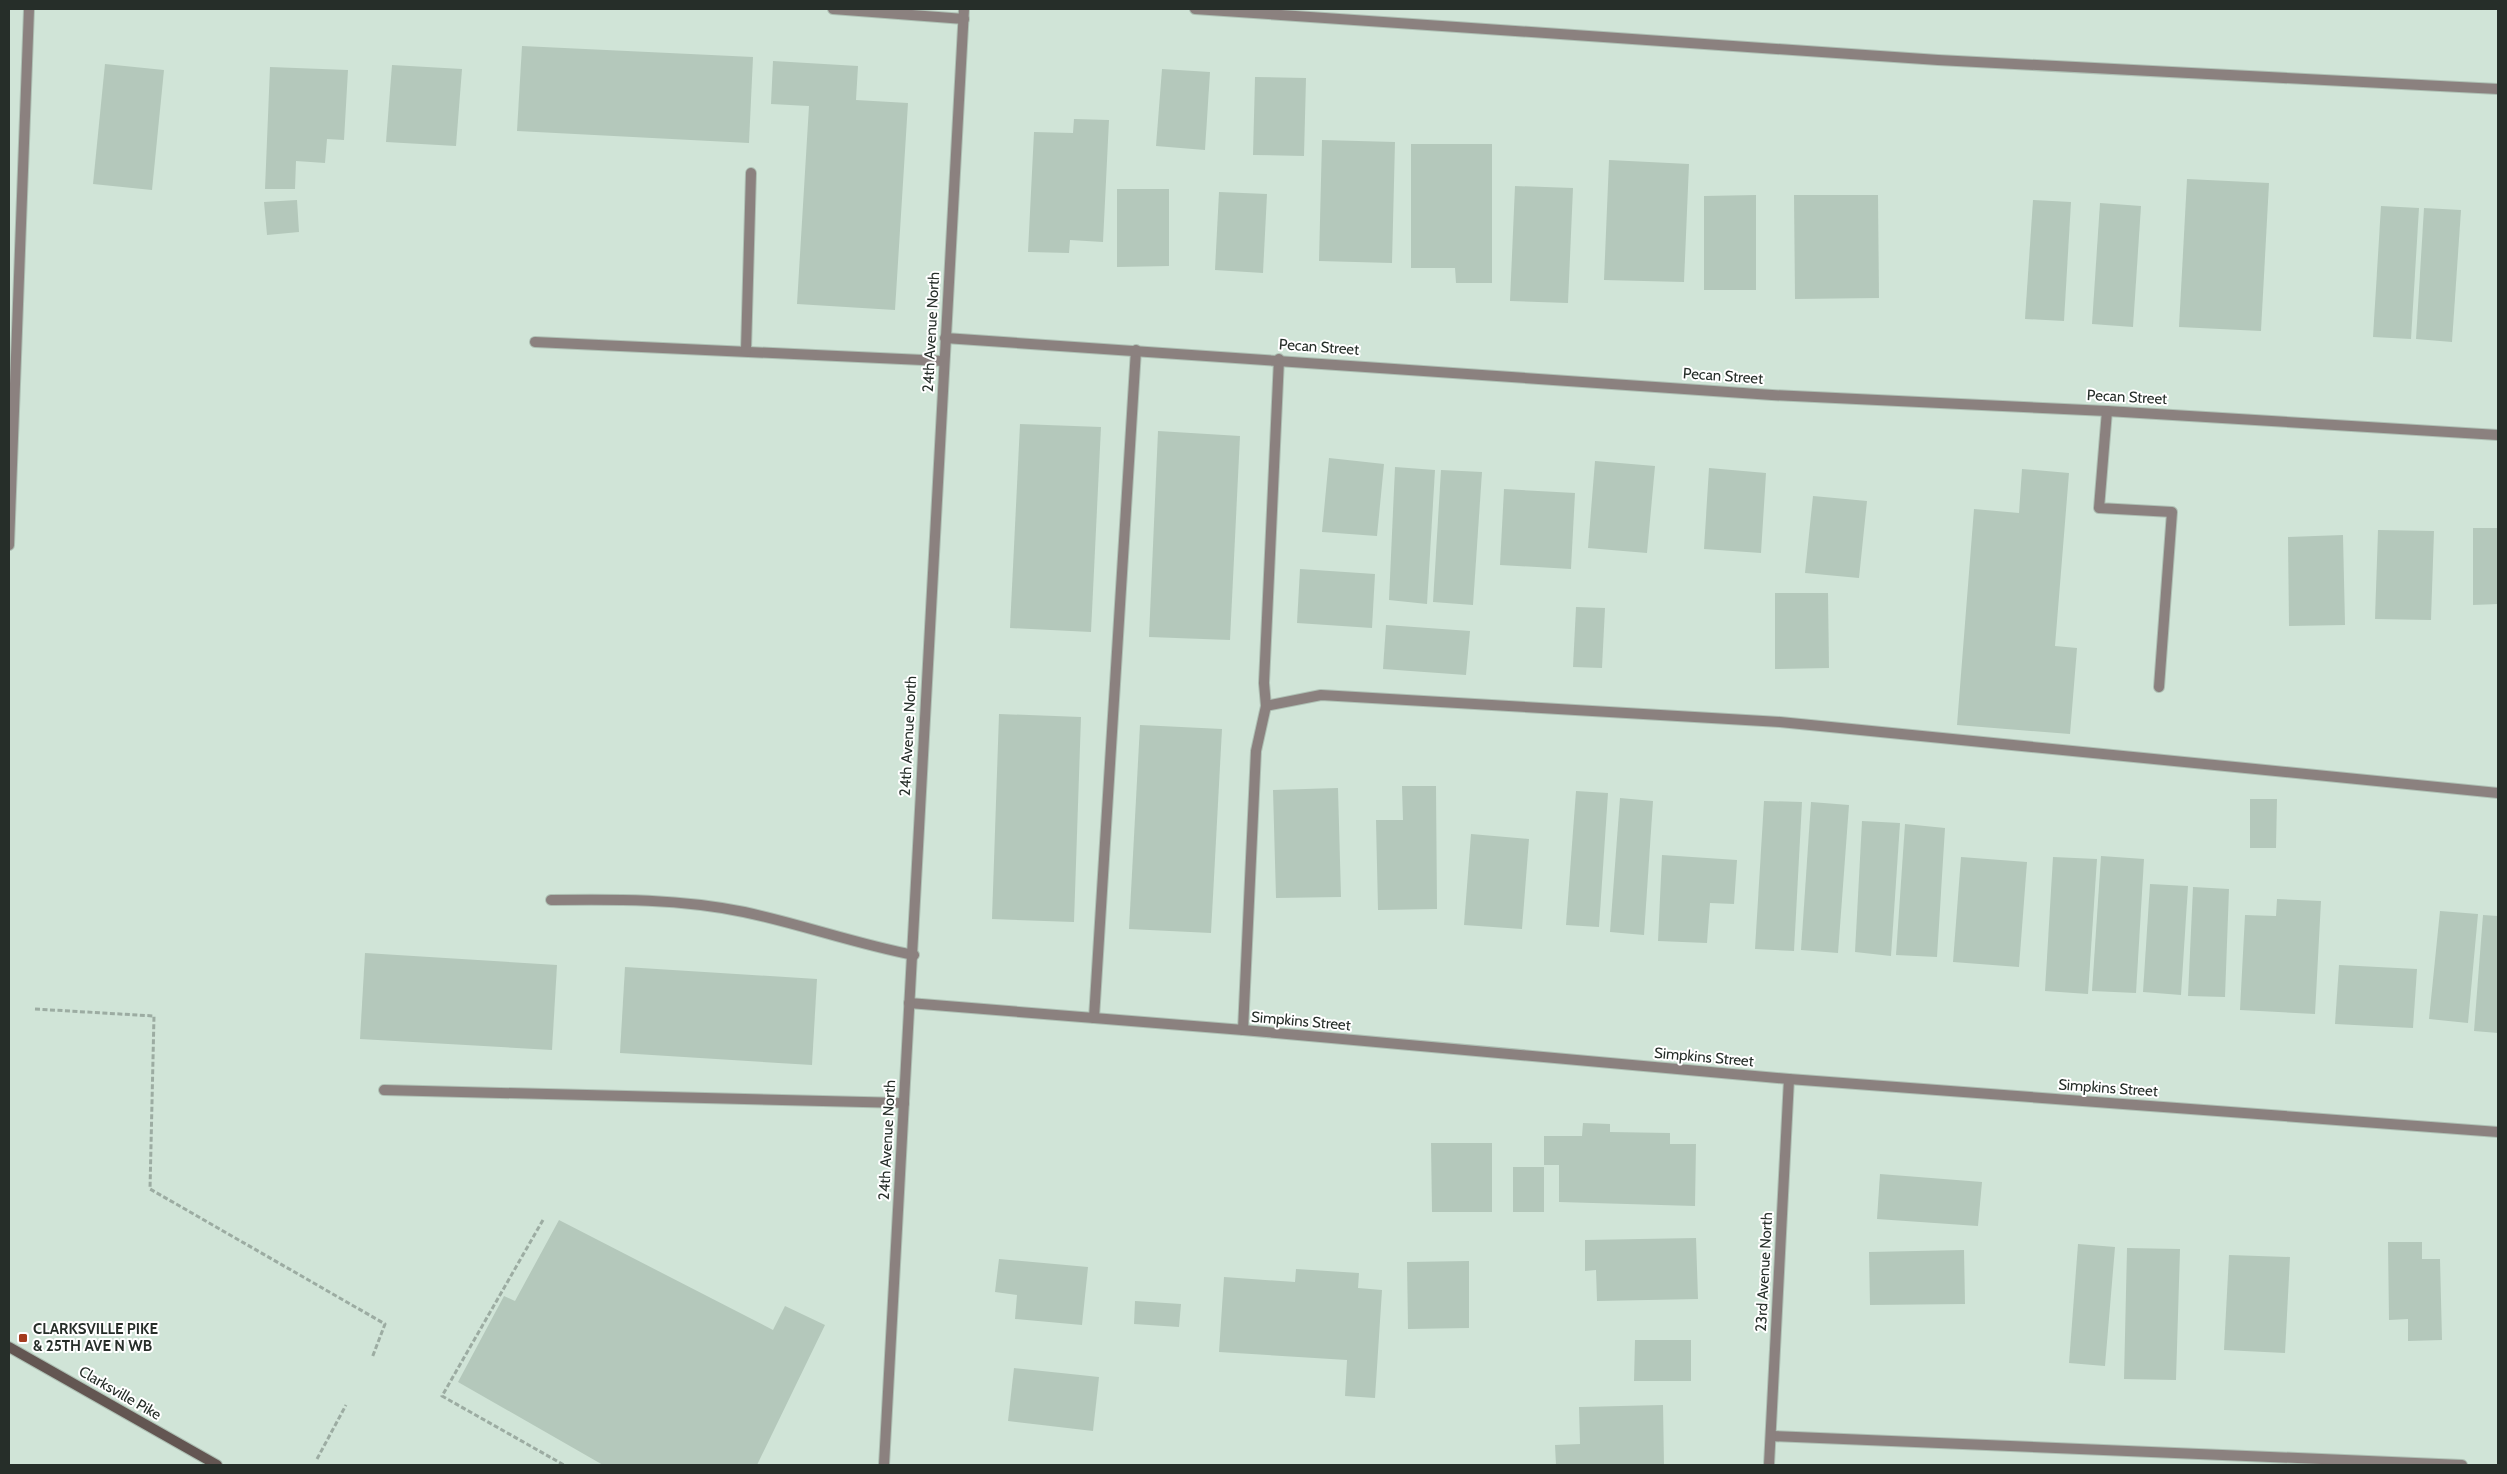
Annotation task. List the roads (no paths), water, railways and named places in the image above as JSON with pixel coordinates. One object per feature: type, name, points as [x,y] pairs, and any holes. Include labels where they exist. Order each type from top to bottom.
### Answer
[{"type":"main road","name":"Clarksville Pike","points":[[9,1347],[217,1465]]},
{"type":"street","points":[[9,545],[29,9]]},
{"type":"street","points":[[833,9],[964,14]]},
{"type":"street","points":[[1195,9],[1938,60],[2498,89]]},
{"type":"street","name":"24th Avenue North","points":[[884,1465],[909,1004],[914,954],[914,913],[964,14]]},
{"type":"street","points":[[746,351],[751,173]]},
{"type":"street","name":"Pecan Street","points":[[945,338],[1772,395],[2107,411],[2498,435]]},
{"type":"street","points":[[535,342],[944,361]]},
{"type":"street","points":[[1094,1018],[1136,350]]},
{"type":"street","points":[[1242,1030],[1256,751],[1266,706],[1264,683],[1280,360]]},
{"type":"street","points":[[2107,411],[2099,508],[2172,512],[2159,687]]},
{"type":"street","points":[[1266,706],[1321,695],[1780,722],[2498,793]]},
{"type":"street","points":[[552,900],[636,899],[744,912],[876,947],[914,954]]},
{"type":"street","name":"Simpkins Street","points":[[909,1004],[1242,1030],[1789,1079],[2498,1132]]},
{"type":"street","name":"23rd Avenue North","points":[[1770,1465],[1789,1079]]},
{"type":"street","points":[[384,1090],[904,1103]]},
{"type":"street","points":[[1771,1436],[1961,1446],[2462,1465]]},
{"type":"place","name":"CLARKSVILLE PIKE & 25TH AVE N WB","points":[[23,1338]]}]
